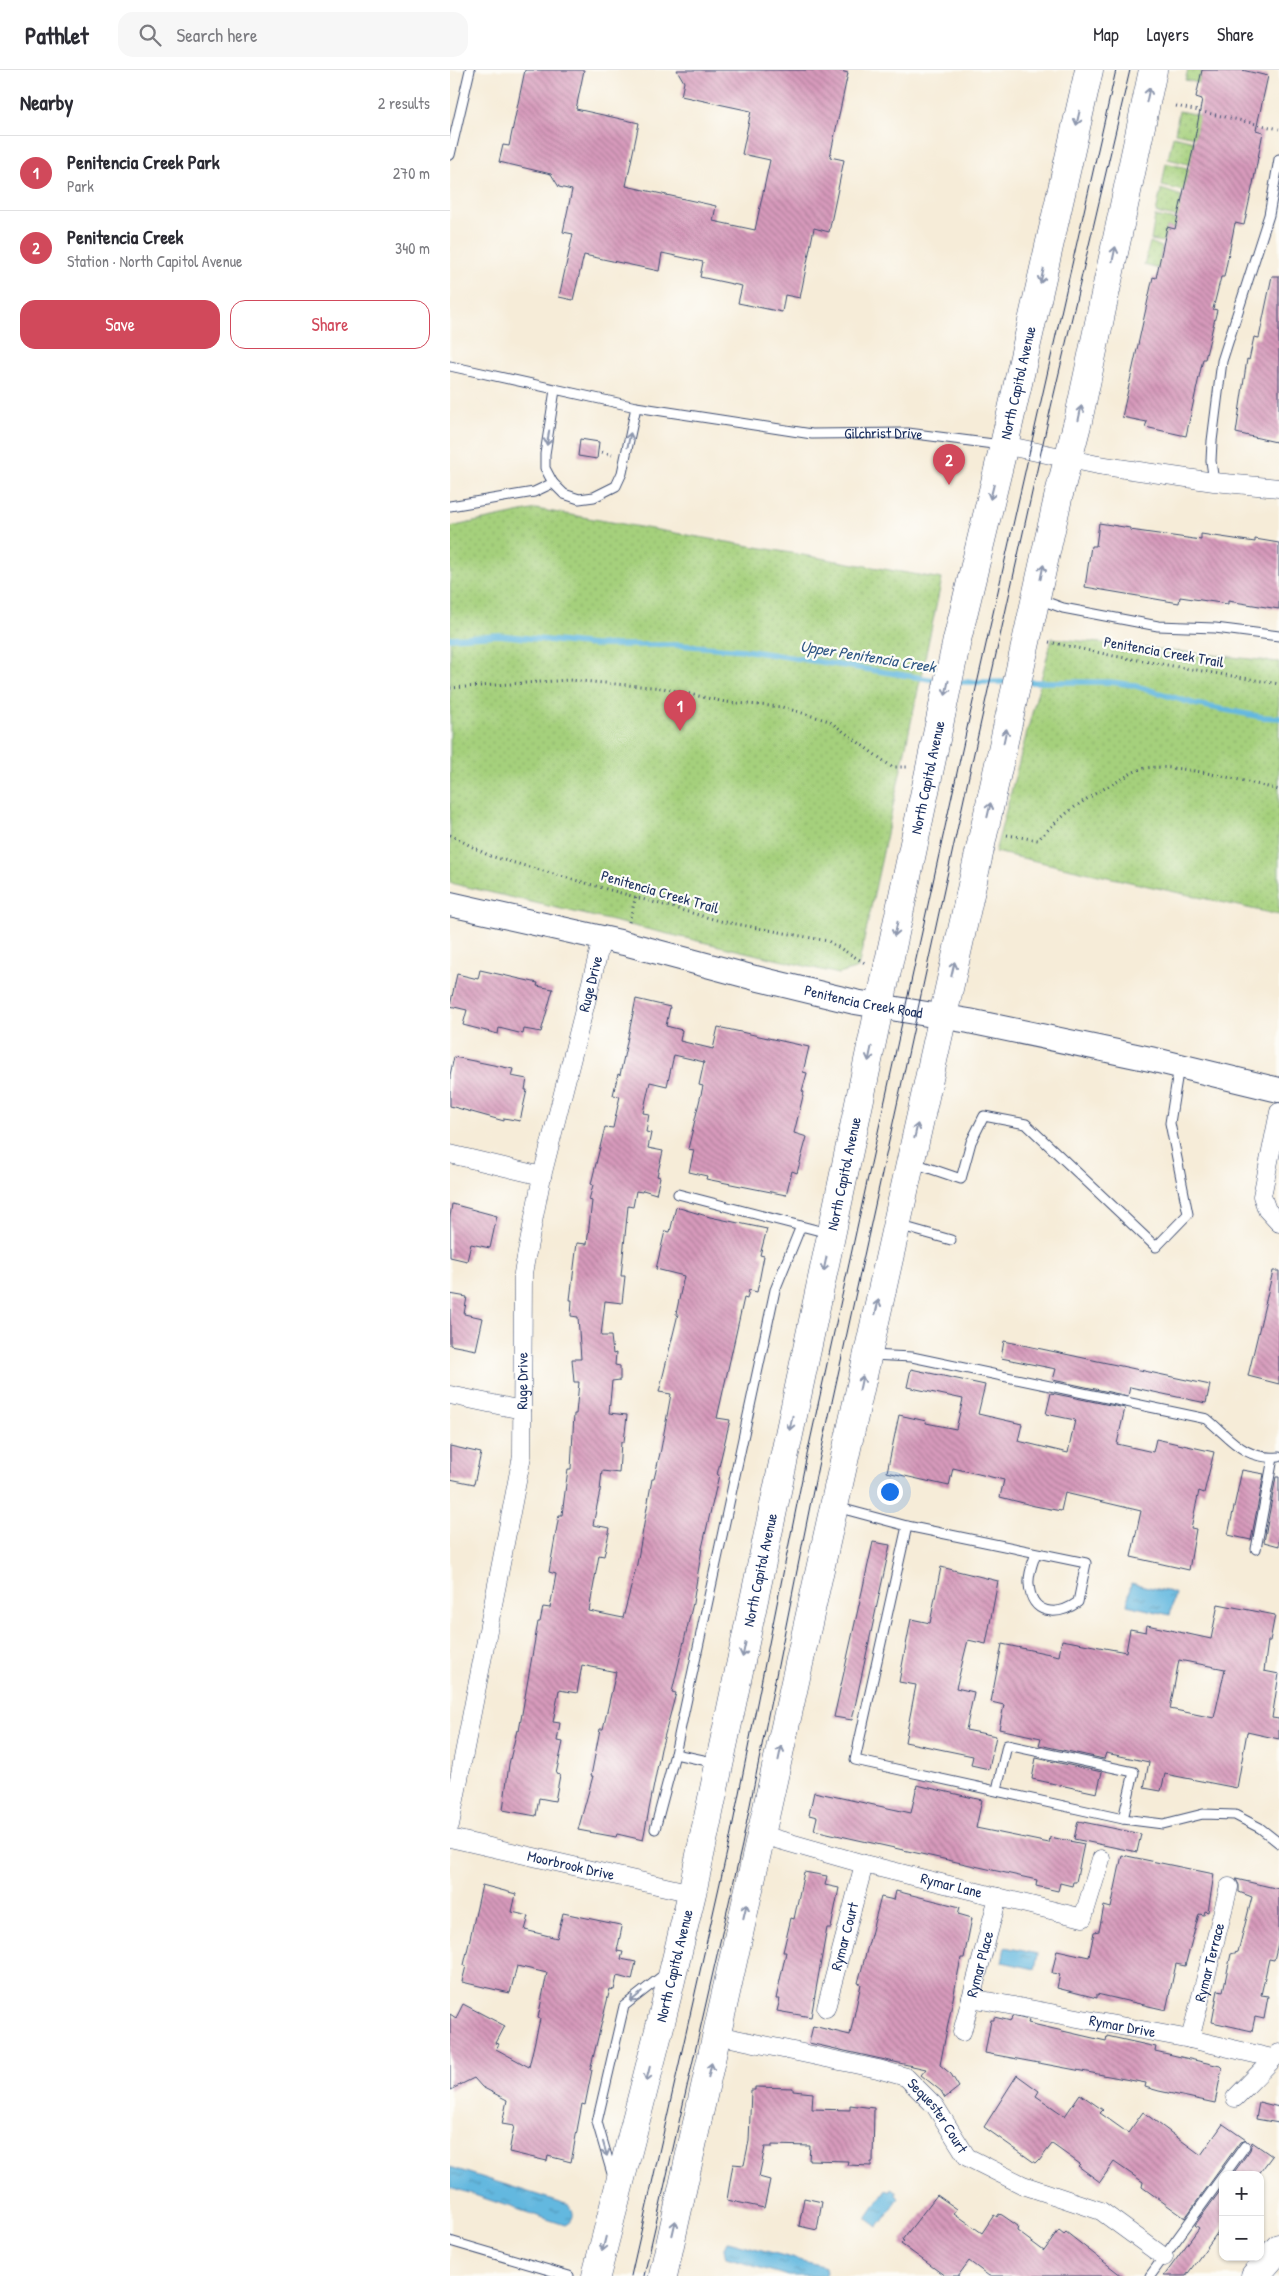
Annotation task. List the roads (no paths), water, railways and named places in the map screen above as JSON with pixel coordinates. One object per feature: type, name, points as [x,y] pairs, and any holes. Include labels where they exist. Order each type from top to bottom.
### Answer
[{"type":"main road","name":"North Capitol Avenue","points":[[596,2276],[692,1893],[720,1764],[880,1006],[920,765],[957,640],[1004,445],[1089,70]]},
{"type":"main road","points":[[663,2276],[762,1835],[866,1355],[1058,498],[1069,460],[1153,70]]},
{"type":"main road","points":[[1254,2276],[1279,2248]]},
{"type":"street","name":"Gilchrist Drive","points":[[1004,445],[1069,460],[1214,482],[1279,488]]},
{"type":"street","name":"Penitencia Creek Road","points":[[450,904],[602,939],[755,978],[880,1006],[942,1016],[1179,1066],[1279,1090]]},
{"type":"street","name":"Ruge Drive","points":[[450,1825],[522,1456],[523,1273],[542,1176],[602,939]]},
{"type":"street","points":[[1279,1112],[1262,1192],[1267,1210],[1279,1223]]},
{"type":"street","points":[[450,1154],[542,1176]]},
{"type":"street","points":[[450,1395],[522,1410]]},
{"type":"street","name":"Rymar Lane","points":[[762,1835],[864,1864],[1083,1918],[1101,1859]]},
{"type":"street","name":"Moorbrook Drive","points":[[450,1838],[692,1893]]},
{"type":"street","name":"Rymar Court","points":[[826,2008],[864,1864]]},
{"type":"street","name":"Rymar Terrace","points":[[1190,2039],[1229,1887]]},
{"type":"street","name":"Rymar Place","points":[[962,2032],[998,1897]]},
{"type":"street","name":"Rymar Drive","points":[[971,1998],[1276,2055]]},
{"type":"street","name":"Sequester Court","points":[[717,2035],[878,2069],[906,2077],[936,2106],[967,2157],[1023,2185],[1101,2211],[1164,2257]]},
{"type":"street","points":[[1236,2098],[1276,2055]]},
{"type":"lane","points":[[450,155],[470,70]]},
{"type":"lane","points":[[1214,482],[1210,461],[1222,361],[1269,215],[1279,159]]},
{"type":"lane","name":"Gilchrist Drive","points":[[450,366],[636,407],[812,434],[908,434],[1004,445]]},
{"type":"lane","points":[[555,390],[545,454],[545,468],[553,483],[564,494],[579,499],[594,497],[616,486],[622,473],[636,407]]},
{"type":"lane","points":[[450,506],[534,492],[553,483]]},
{"type":"lane","points":[[1036,598],[1063,608],[1158,626],[1216,628],[1279,636]]},
{"type":"lane","points":[[910,1162],[961,1179],[971,1142],[984,1116],[1026,1124],[1156,1247],[1188,1214],[1170,1123],[1179,1066]]},
{"type":"lane","points":[[678,1194],[831,1234]]},
{"type":"lane","points":[[896,1224],[951,1240]]},
{"type":"lane","points":[[654,1829],[675,1754],[775,1290],[801,1226]]},
{"type":"lane","points":[[866,1355],[912,1357],[1207,1419],[1239,1449],[1260,1457],[1276,1457],[1256,1550]]},
{"type":"lane","points":[[834,1506],[907,1526],[1086,1563],[1078,1602],[1061,1612],[1050,1612],[1038,1606],[1031,1594],[1029,1582],[1036,1553]]},
{"type":"lane","points":[[907,1526],[855,1760],[1123,1819],[1163,1824],[1203,1814],[1235,1815],[1260,1828],[1279,1843]]},
{"type":"lane","points":[[997,1790],[1007,1745],[1134,1772],[1123,1819]]},
{"type":"lane","points":[[675,1754],[720,1764]]},
{"type":"lane","points":[[617,2193],[597,2122],[624,2006],[674,1967]]},
{"type":"lane","points":[[1227,2171],[1245,2146]]},
{"type":"lane","points":[[1150,2276],[1219,2181]]},
{"type":"lane","points":[[450,2241],[569,2276]]},
{"type":"water","points":[[1131,1583],[1175,1593],[1170,1615],[1127,1605]]},
{"type":"water","points":[[1005,1947],[1038,1954],[1035,1969],[1002,1962]]},
{"type":"water","points":[[450,2167],[569,2205],[573,2213],[571,2221],[565,2225],[450,2187]]},
{"type":"water","points":[[886,2189],[889,2192],[891,2189],[897,2193],[895,2195],[899,2198],[878,2227],[866,2218]]},
{"type":"water","points":[[728,2241],[826,2267],[827,2272],[825,2276],[788,2276],[726,2258],[724,2249]]},
{"type":"waterway","name":"Upper Penitencia Creek","points":[[450,638],[499,635],[594,645],[679,645],[744,650],[942,681]]},
{"type":"waterway","name":"Upper Penitencia Creek","points":[[956,682],[1009,682]]},
{"type":"waterway","name":"Upper Penitencia Creek","points":[[1024,682],[1111,682],[1133,685],[1195,704],[1262,717],[1279,718]]},
{"type":"tram line","points":[[631,2276],[729,1843],[805,1464],[960,759],[1116,70]]},
{"type":"tram line","points":[[644,2276],[742,1845],[818,1466],[968,780],[1051,407],[1130,70]]},
{"type":"place","name":"Penitencia Creek","points":[[949,485]]},
{"type":"place","name":"Penitencia Creek Park","points":[[680,731]]}]
